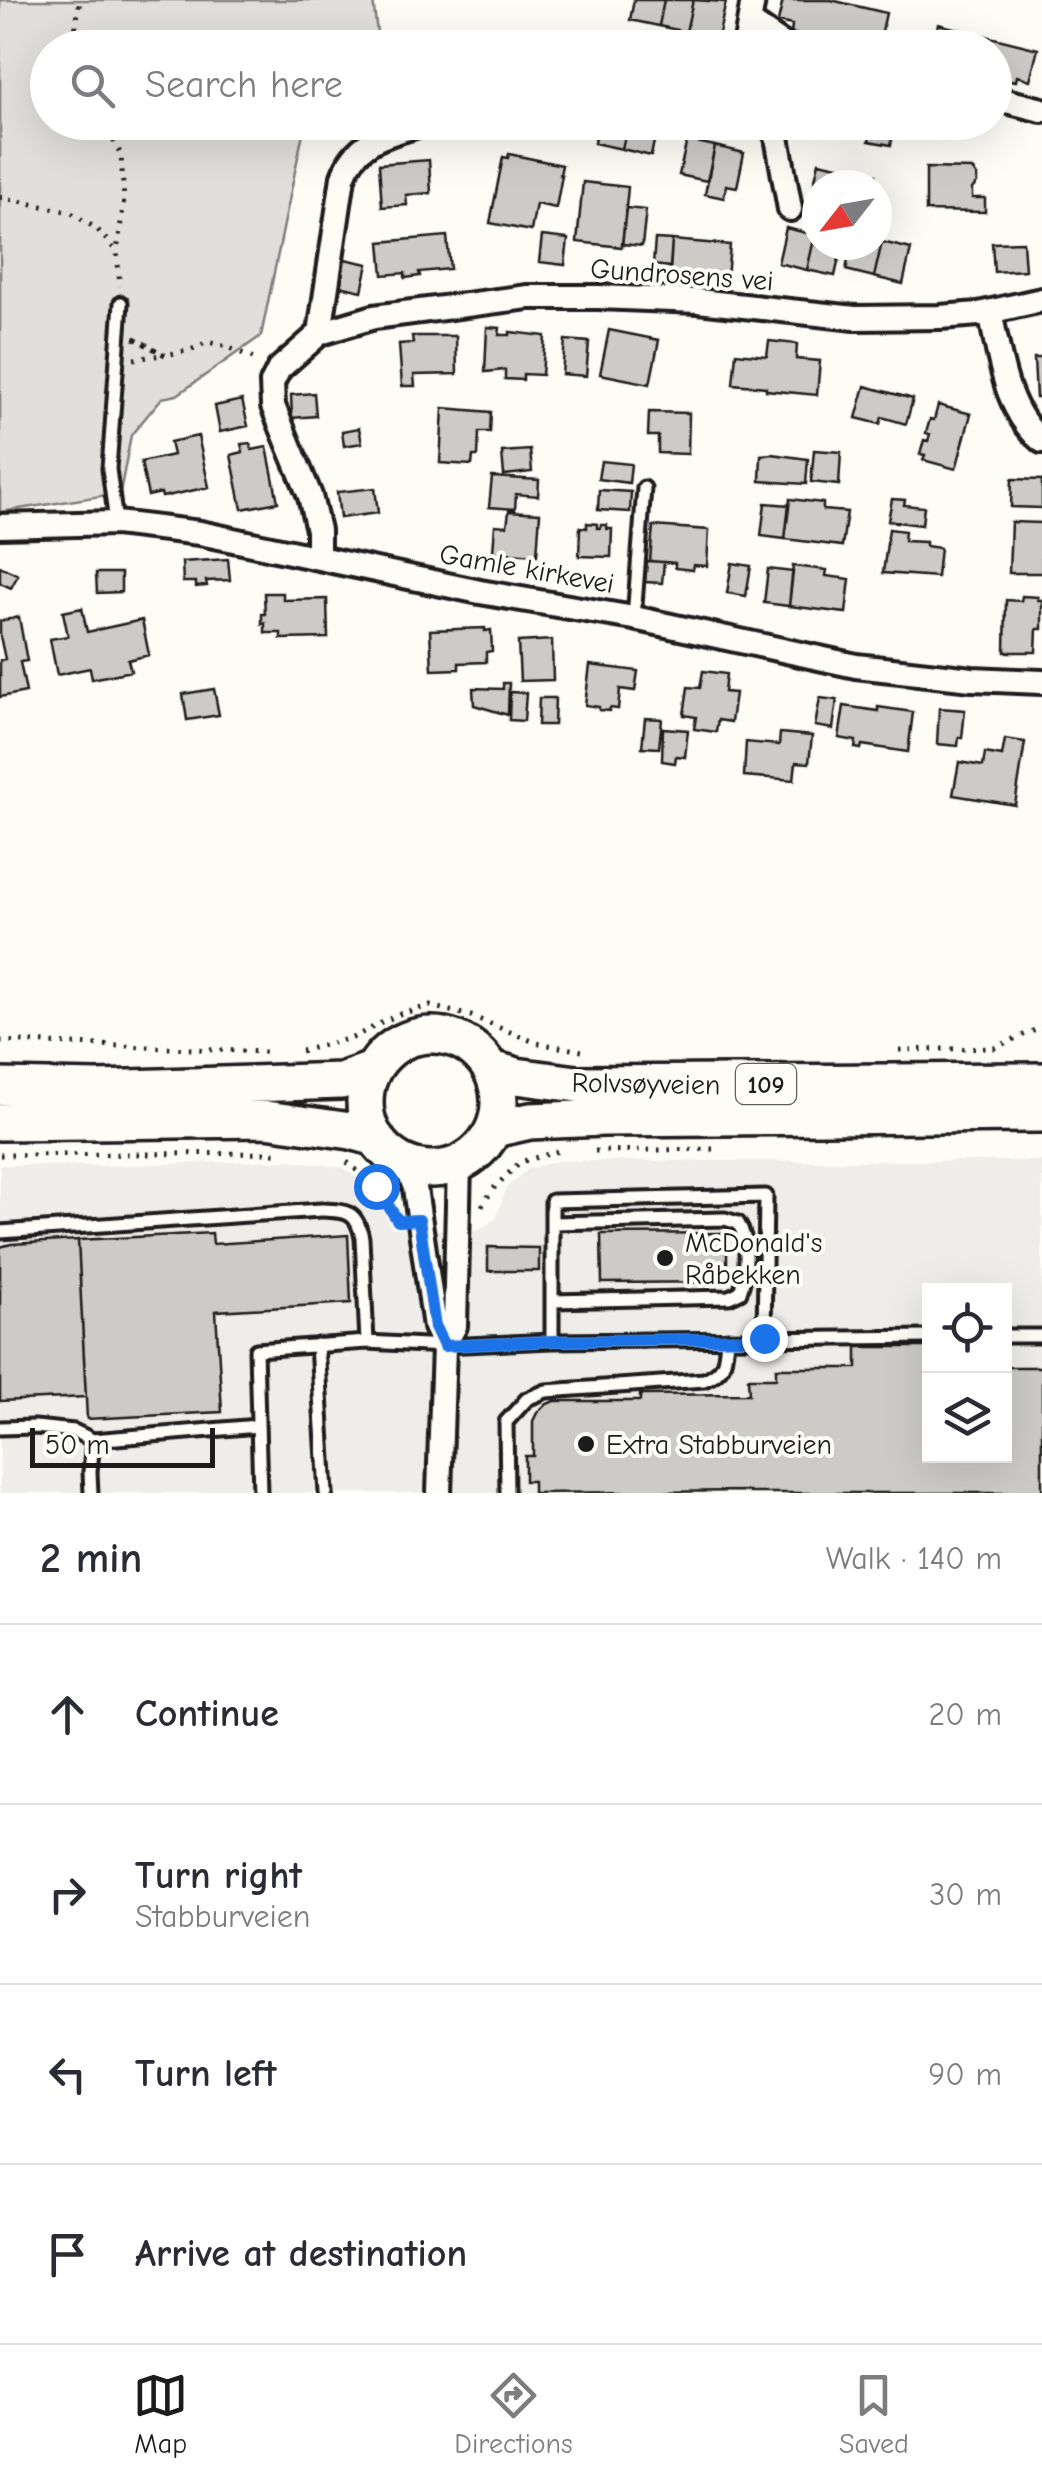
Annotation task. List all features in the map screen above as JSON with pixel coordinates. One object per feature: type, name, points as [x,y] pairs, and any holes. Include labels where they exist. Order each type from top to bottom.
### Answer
[{"type":"main road","name":"109","points":[[0,1088],[98,1089],[341,1081],[372,1070],[387,1051],[408,1038],[431,1034],[456,1038],[476,1050],[492,1069]]},
{"type":"main road","name":"Rolvsøyveien","points":[[492,1069],[577,1084],[1042,1081]]},
{"type":"main road","points":[[372,1070],[365,1093],[366,1116],[376,1138],[406,1164],[433,1169],[460,1164],[480,1150],[494,1130],[500,1099],[492,1069]]},
{"type":"main road","name":"Rolvsøyveien","points":[[494,1130],[530,1121],[604,1118],[1042,1114]]},
{"type":"main road","points":[[0,1122],[266,1120],[376,1138]]},
{"type":"street","points":[[752,11],[770,30]]},
{"type":"street","points":[[1012,102],[1042,110]]},
{"type":"street","points":[[320,333],[343,177],[362,146],[378,140]]},
{"type":"street","points":[[778,140],[790,209]]},
{"type":"street","name":"Gundrosens vei","points":[[279,369],[320,333],[374,317],[528,297],[698,302],[855,318],[940,317],[990,312],[1042,300]]},
{"type":"street","points":[[990,312],[1012,401],[1030,431],[1042,441]]},
{"type":"street","points":[[279,369],[272,383],[273,406],[310,496],[318,530],[318,558]]},
{"type":"street","name":"Gamle kirkevei","points":[[0,526],[116,522],[200,533],[856,666],[972,679],[1042,682]]},
{"type":"street","points":[[406,1164],[414,1188],[435,1327],[444,1346],[439,1493]]},
{"type":"street","points":[[444,1346],[456,1326],[460,1164]]},
{"type":"lane","points":[[116,522],[109,469],[121,304]]},
{"type":"lane","points":[[634,618],[644,488]]},
{"type":"lane","points":[[552,1341],[552,1201],[766,1196],[764,1338]]},
{"type":"lane","points":[[0,1232],[343,1211],[359,1224],[362,1238],[367,1342]]},
{"type":"lane","points":[[552,1223],[725,1219],[738,1223],[745,1234],[745,1279],[740,1292],[728,1297],[552,1301]]},
{"type":"lane","points":[[1012,1336],[1042,1336]]},
{"type":"lane","points":[[260,1493],[256,1350],[367,1342],[444,1346],[922,1337]]},
{"type":"lane","points":[[507,1493],[506,1422],[527,1400],[546,1391],[704,1380],[716,1375],[724,1364],[728,1339]]},
{"type":"lane","points":[[317,1345],[326,1493]]},
{"type":"lane","points":[[0,1428],[74,1431],[93,1440],[258,1426]]},
{"type":"lane","points":[[92,1493],[93,1440]]},
{"type":"path","points":[[75,30],[80,0]]},
{"type":"path","points":[[113,140],[121,155],[124,200],[117,252],[121,304]]},
{"type":"path","points":[[0,197],[70,212],[96,229],[117,252]]},
{"type":"path","points":[[119,330],[165,354]]},
{"type":"path","points":[[117,362],[191,350],[207,342],[279,369]]},
{"type":"path","points":[[294,1053],[352,1038],[400,1014],[430,1006],[470,1016],[537,1043],[602,1055]]},
{"type":"path","points":[[896,1050],[994,1048],[1042,1028]]},
{"type":"path","points":[[0,1041],[274,1052]]},
{"type":"path","points":[[579,1151],[714,1149]]},
{"type":"path","points":[[457,1219],[474,1219],[493,1190],[520,1162],[560,1151]]},
{"type":"path","points":[[0,1154],[284,1152]]},
{"type":"path","points":[[332,1160],[347,1162],[376,1186],[398,1221],[419,1220]]},
{"type":"shaded area","points":[[0,0],[373,0],[377,30],[30,30],[30,140],[301,140],[261,336],[177,395],[162,398],[131,435],[120,493],[0,512]]},
{"type":"shaded area","points":[[290,1160],[344,1168],[376,1193],[391,1228],[476,1231],[496,1219],[506,1188],[528,1169],[557,1161],[1042,1161],[1042,1493],[0,1493],[0,1165]]},
{"type":"building","points":[[634,0],[664,0],[659,26],[630,20]]},
{"type":"building","points":[[664,0],[693,0],[686,30],[659,26]]},
{"type":"building","points":[[693,0],[726,2],[720,30],[686,30]]},
{"type":"building","points":[[783,0],[831,0],[886,13],[882,30],[792,30],[792,25],[778,22]]},
{"type":"building","points":[[938,24],[962,30],[936,30]]},
{"type":"building","points":[[1012,42],[1038,49],[1030,80],[1017,76],[1016,81],[1012,80]]},
{"type":"building","points":[[595,140],[624,140],[622,149],[594,143]]},
{"type":"building","points":[[624,140],[654,140],[651,156],[622,149]]},
{"type":"building","points":[[687,140],[715,146],[707,181],[679,175]]},
{"type":"building","points":[[869,140],[892,140],[891,145]]},
{"type":"building","points":[[715,146],[744,153],[737,187],[726,185],[724,198],[705,194]]},
{"type":"building","points":[[509,154],[562,165],[556,208],[536,204],[531,231],[490,223],[503,157],[508,158]]},
{"type":"building","points":[[429,160],[431,193],[406,195],[407,205],[382,207],[379,164]]},
{"type":"building","points":[[819,162],[847,168],[847,170],[817,170]]},
{"type":"building","points":[[926,168],[972,169],[977,183],[972,198],[985,198],[985,212],[926,211]]},
{"type":"building","points":[[583,182],[628,187],[622,247],[577,242]]},
{"type":"building","points":[[626,208],[646,210],[642,246],[622,244]]},
{"type":"building","points":[[786,228],[802,232],[802,260],[809,260],[807,270],[778,263]]},
{"type":"building","points":[[447,236],[450,269],[419,272],[420,276],[405,278],[405,273],[383,275],[380,242]]},
{"type":"building","points":[[542,236],[568,239],[565,265],[539,262]]},
{"type":"building","points":[[655,239],[672,240],[670,267],[653,265]]},
{"type":"building","points":[[672,240],[730,245],[727,278],[670,273]]},
{"type":"building","points":[[1023,242],[1025,270],[994,272],[992,243]]},
{"type":"building","points":[[892,244],[911,249],[903,284],[874,277],[878,260],[892,260]]},
{"type":"building","points":[[340,258],[368,264],[362,291],[335,285]]},
{"type":"building","points":[[809,260],[839,260],[835,276],[807,270]]},
{"type":"building","points":[[848,260],[878,260],[874,277],[846,270]]},
{"type":"building","points":[[487,327],[500,328],[499,335],[510,332],[545,336],[542,375],[523,374],[523,380],[505,379],[505,370],[485,372]]},
{"type":"building","points":[[609,330],[659,340],[650,384],[600,374]]},
{"type":"building","points":[[412,336],[456,336],[457,374],[414,375],[415,386],[402,386],[399,344],[413,343]]},
{"type":"building","points":[[565,340],[589,342],[586,376],[562,374]]},
{"type":"building","points":[[769,341],[797,344],[796,359],[820,361],[817,395],[733,384],[736,353],[767,356]]},
{"type":"building","points":[[1034,358],[1042,358],[1042,398],[1036,398]]},
{"type":"building","points":[[865,386],[913,399],[906,424],[882,417],[880,424],[856,418]]},
{"type":"building","points":[[314,393],[316,416],[292,418],[291,395]]},
{"type":"building","points":[[242,400],[248,426],[220,432],[215,406]]},
{"type":"building","points":[[938,405],[971,414],[956,469],[923,460],[925,455],[920,454],[924,440],[928,441],[930,434],[926,433]]},
{"type":"building","points":[[443,408],[491,412],[490,432],[479,432],[478,456],[473,456],[472,465],[440,463]]},
{"type":"building","points":[[649,412],[689,413],[688,454],[658,453],[658,436],[648,436]]},
{"type":"building","points":[[359,428],[362,443],[344,446],[342,431]]},
{"type":"building","points":[[198,436],[209,487],[162,497],[161,493],[148,496],[141,462],[173,455],[170,442]]},
{"type":"building","points":[[250,443],[252,450],[267,447],[278,502],[242,509],[231,455],[243,452],[241,444]]},
{"type":"building","points":[[530,450],[532,472],[504,475],[502,452]]},
{"type":"building","points":[[814,450],[841,452],[839,485],[811,482]]},
{"type":"building","points":[[761,455],[808,459],[806,484],[760,481]]},
{"type":"building","points":[[601,461],[631,464],[629,483],[598,479]]},
{"type":"building","points":[[492,477],[539,480],[538,496],[516,494],[515,509],[489,507]]},
{"type":"building","points":[[1012,479],[1042,480],[1042,508],[1011,507]]},
{"type":"building","points":[[375,488],[378,513],[340,518],[337,492]]},
{"type":"building","points":[[599,490],[631,492],[630,512],[598,510]]},
{"type":"building","points":[[790,499],[823,503],[823,510],[847,512],[842,546],[785,539]]},
{"type":"building","points":[[892,499],[924,507],[922,525],[888,521]]},
{"type":"building","points":[[765,503],[789,505],[785,539],[761,536]]},
{"type":"building","points":[[509,511],[540,513],[537,555],[493,552],[495,525],[507,526]]},
{"type":"building","points":[[1011,522],[1042,523],[1042,573],[1009,573]]},
{"type":"building","points":[[587,523],[612,529],[611,557],[579,556],[580,527],[587,528]]},
{"type":"building","points":[[653,526],[709,530],[707,566],[693,565],[693,570],[675,568],[675,563],[650,561]]},
{"type":"building","points":[[889,529],[905,531],[904,541],[926,542],[926,546],[940,548],[937,577],[883,573]]},
{"type":"building","points":[[228,559],[230,580],[206,581],[207,586],[196,587],[196,582],[183,582],[182,562]]},
{"type":"building","points":[[647,561],[664,562],[662,583],[645,582]]},
{"type":"building","points":[[732,563],[751,566],[746,596],[727,593]]},
{"type":"building","points":[[0,566],[18,575],[11,588],[0,583]]},
{"type":"building","points":[[793,566],[827,570],[826,576],[850,579],[846,613],[789,606]]},
{"type":"building","points":[[768,569],[793,572],[789,606],[764,603]]},
{"type":"building","points":[[96,573],[121,573],[121,592],[97,593]]},
{"type":"building","points":[[264,593],[283,593],[283,600],[327,599],[328,638],[281,639],[281,633],[265,633]]},
{"type":"building","points":[[1022,596],[1042,600],[1042,629],[1037,629],[1036,652],[1005,652],[1006,600],[1021,601]]},
{"type":"building","points":[[82,608],[87,632],[142,620],[149,655],[128,660],[131,671],[92,679],[90,668],[57,675],[50,639],[68,636],[63,612]]},
{"type":"building","points":[[19,617],[27,661],[20,662],[26,692],[0,697],[0,660],[5,659],[0,621]]},
{"type":"building","points":[[430,630],[491,630],[492,651],[486,652],[486,662],[432,670]]},
{"type":"building","points":[[552,640],[553,680],[520,681],[518,642]]},
{"type":"building","points":[[590,665],[638,671],[635,691],[620,689],[618,709],[599,710],[585,705]]},
{"type":"building","points":[[703,671],[726,674],[724,692],[735,693],[731,722],[718,720],[716,732],[694,729],[696,717],[684,715],[688,687],[700,688]]},
{"type":"building","points":[[503,683],[509,683],[508,715],[474,705],[473,688],[503,689]]},
{"type":"building","points":[[214,689],[219,715],[187,720],[183,694]]},
{"type":"building","points":[[510,692],[526,693],[524,721],[509,720]]},
{"type":"building","points":[[539,698],[555,698],[554,725],[538,725]]},
{"type":"building","points":[[820,698],[837,700],[833,729],[815,726]]},
{"type":"building","points":[[844,706],[913,712],[908,752],[862,745],[861,749],[855,748],[856,741],[839,738]]},
{"type":"building","points":[[939,708],[965,710],[958,746],[937,744]]},
{"type":"building","points":[[645,718],[662,719],[659,748],[642,747]]},
{"type":"building","points":[[663,728],[688,730],[685,757],[676,756],[675,763],[662,761]]},
{"type":"building","points":[[780,733],[812,736],[809,763],[796,762],[794,780],[744,776],[746,742],[779,745]]},
{"type":"building","points":[[1005,739],[1025,742],[1015,805],[953,795],[959,762],[983,766],[985,753],[1002,756]]},
{"type":"building","points":[[212,1233],[213,1244],[348,1235],[351,1303],[216,1311],[222,1412],[87,1419],[78,1240]]},
{"type":"building","points":[[727,1233],[727,1282],[602,1283],[601,1234]]},
{"type":"building","points":[[78,1240],[86,1397],[0,1401],[0,1247]]},
{"type":"building","points":[[488,1247],[539,1248],[539,1271],[488,1271]]},
{"type":"building","points":[[857,1347],[922,1347],[922,1463],[1012,1463],[1012,1367],[1042,1367],[1042,1493],[533,1493],[533,1481],[525,1481],[525,1456],[533,1456],[533,1421],[545,1405],[554,1401],[640,1401],[640,1395],[749,1394],[748,1378],[776,1378],[776,1368],[857,1368]]},
{"type":"place","name":"McDonald's Råbekken","points":[[665,1258]]},
{"type":"place","name":"Extra Stabburveien","points":[[586,1444]]},
{"type":"route","points":[[376,1186],[398,1221],[419,1220],[435,1327],[444,1346],[764,1338]]}]
